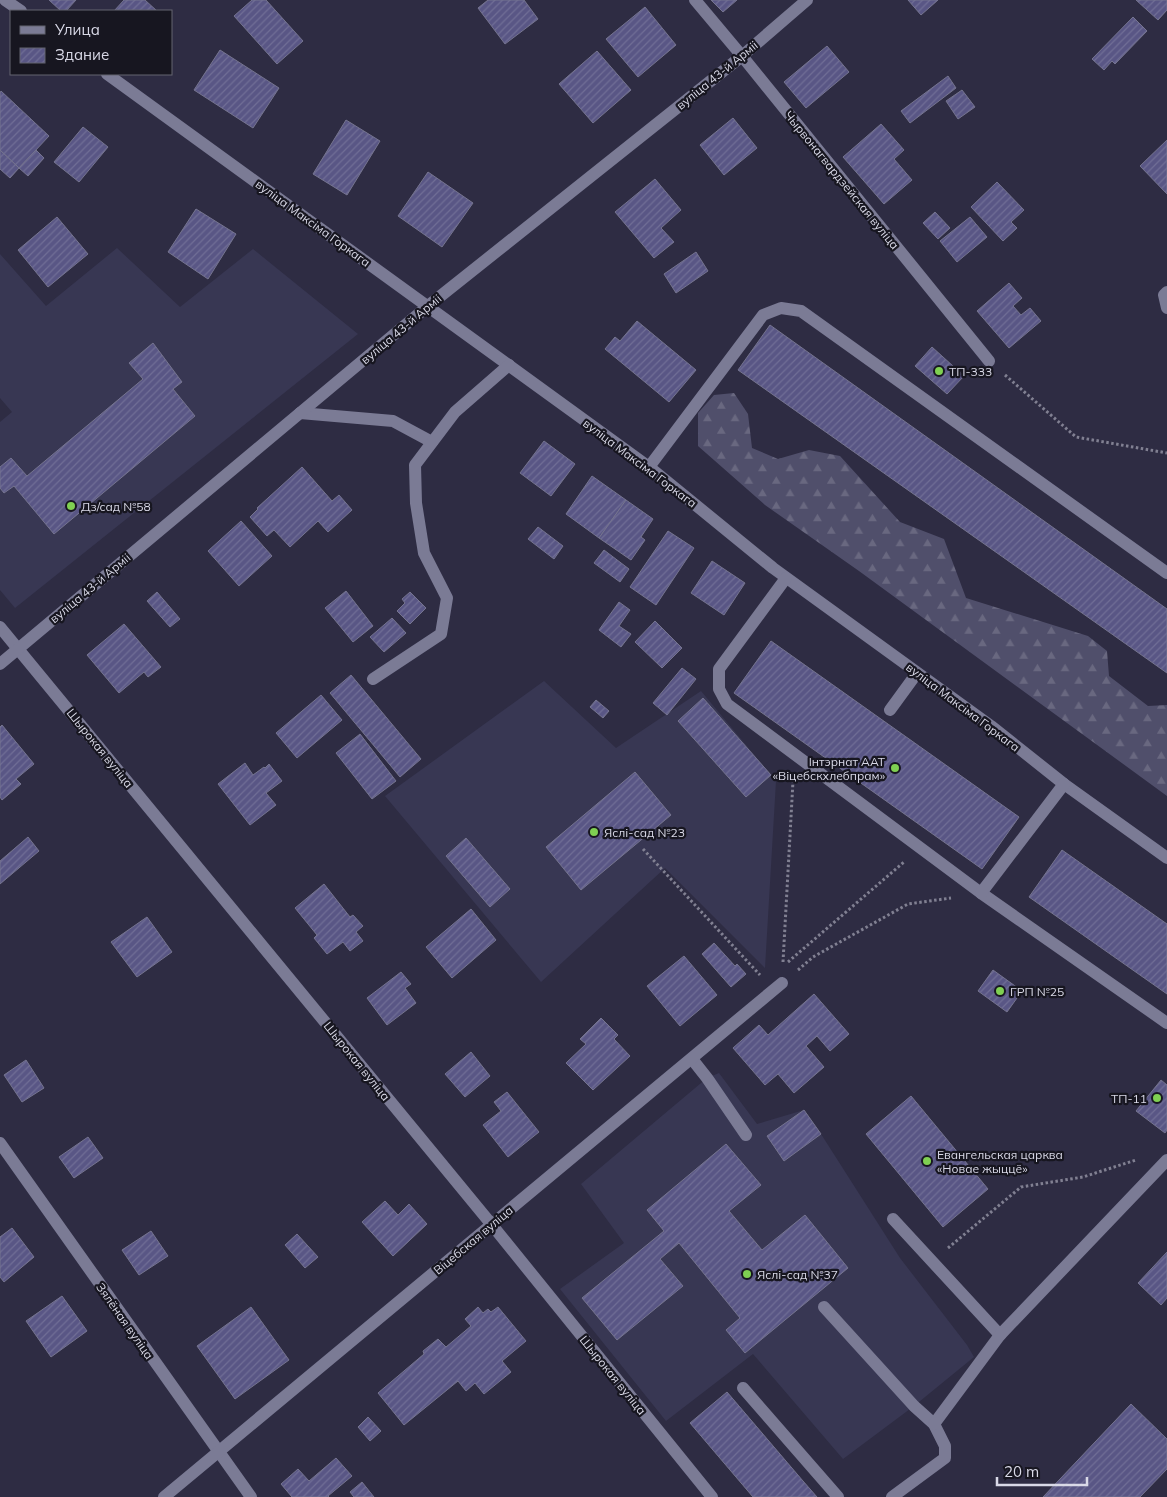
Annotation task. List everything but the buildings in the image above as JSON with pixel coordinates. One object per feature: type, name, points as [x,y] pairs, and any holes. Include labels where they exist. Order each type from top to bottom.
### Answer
[{"type":"street","points":[[5,0],[20,10]]},
{"type":"street","name":"Чырвонагвардзейская вуліца","points":[[695,0],[989,361]]},
{"type":"street","name":"вуліца 43-й Арміі","points":[[0,664],[428,306],[742,56],[807,0]]},
{"type":"street","name":"вуліца Максіма Горкага","points":[[108,75],[648,467],[786,578],[991,726],[1064,784],[1167,858]]},
{"type":"street","points":[[1167,292],[1164,295],[1167,308]]},
{"type":"street","points":[[648,467],[762,315],[781,308],[801,311],[1167,573]]},
{"type":"street","points":[[373,679],[441,634],[447,598],[424,553],[416,503],[415,465],[455,412],[509,365]]},
{"type":"street","points":[[300,413],[393,421],[432,442]]},
{"type":"street","points":[[786,578],[719,669],[719,689],[728,704],[981,893],[1167,1023]]},
{"type":"street","name":"Шырокая вуліца","points":[[0,627],[492,1225],[712,1497]]},
{"type":"street","points":[[890,710],[917,672]]},
{"type":"street","points":[[981,893],[1064,784]]},
{"type":"street","name":"Віцебская вуліца","points":[[164,1497],[778,986]]},
{"type":"street","points":[[692,1059],[746,1135]]},
{"type":"street","name":"Зялёная вуліца","points":[[0,1144],[252,1497]]},
{"type":"street","points":[[934,1424],[1000,1335],[1167,1160]]},
{"type":"street","points":[[893,1219],[1000,1335]]},
{"type":"street","points":[[824,1307],[914,1406],[934,1424],[945,1446],[945,1458],[892,1497]]},
{"type":"street","points":[[743,1388],[838,1497]]},
{"type":"path","points":[[989,361],[1076,437],[1167,453]]},
{"type":"path","points":[[795,754],[783,966],[920,848]]},
{"type":"path","points":[[643,849],[778,986],[813,957],[908,904],[981,893]]},
{"type":"path","points":[[942,1241],[948,1249],[1021,1186],[1083,1177],[1139,1159]]},
{"type":"shaded area","name":"Дз/сад №58","points":[[117,248],[180,307],[253,249],[358,334],[15,608],[0,590],[0,422],[12,412],[0,398],[0,254],[46,306]]},
{"type":"shaded area","name":"Яслі-сад №23","points":[[544,681],[616,748],[701,691],[776,781],[765,968],[665,868],[541,982],[385,796]]},
{"type":"shaded area","name":"Яслі-сад №37","points":[[719,1073],[757,1124],[804,1110],[900,1258],[967,1345],[974,1357],[914,1406],[843,1459],[753,1354],[666,1421],[560,1289],[624,1243],[581,1184],[707,1078]]},
{"type":"green space","points":[[734,393],[748,414],[752,448],[778,459],[809,450],[840,456],[900,522],[944,539],[966,598],[1088,636],[1107,651],[1109,676],[1148,706],[1167,705],[1167,796],[859,571],[765,505],[698,446],[698,413],[714,395]]},
{"type":"place","name":"ТП-333","points":[[939,371]]},
{"type":"place","name":"Дз/сад №58","points":[[71,506]]},
{"type":"place","name":"Інтэрнат ААТ «Віцебскхлебпрам»","points":[[895,768]]},
{"type":"place","name":"Яслі-сад №23","points":[[594,832]]},
{"type":"place","name":"ГРП №25","points":[[1000,991]]},
{"type":"place","name":"ТП-11","points":[[1157,1098]]},
{"type":"place","name":"Евангельская царква «Новае жыццё»","points":[[927,1161]]},
{"type":"place","name":"Яслі-сад №37","points":[[747,1274]]}]
